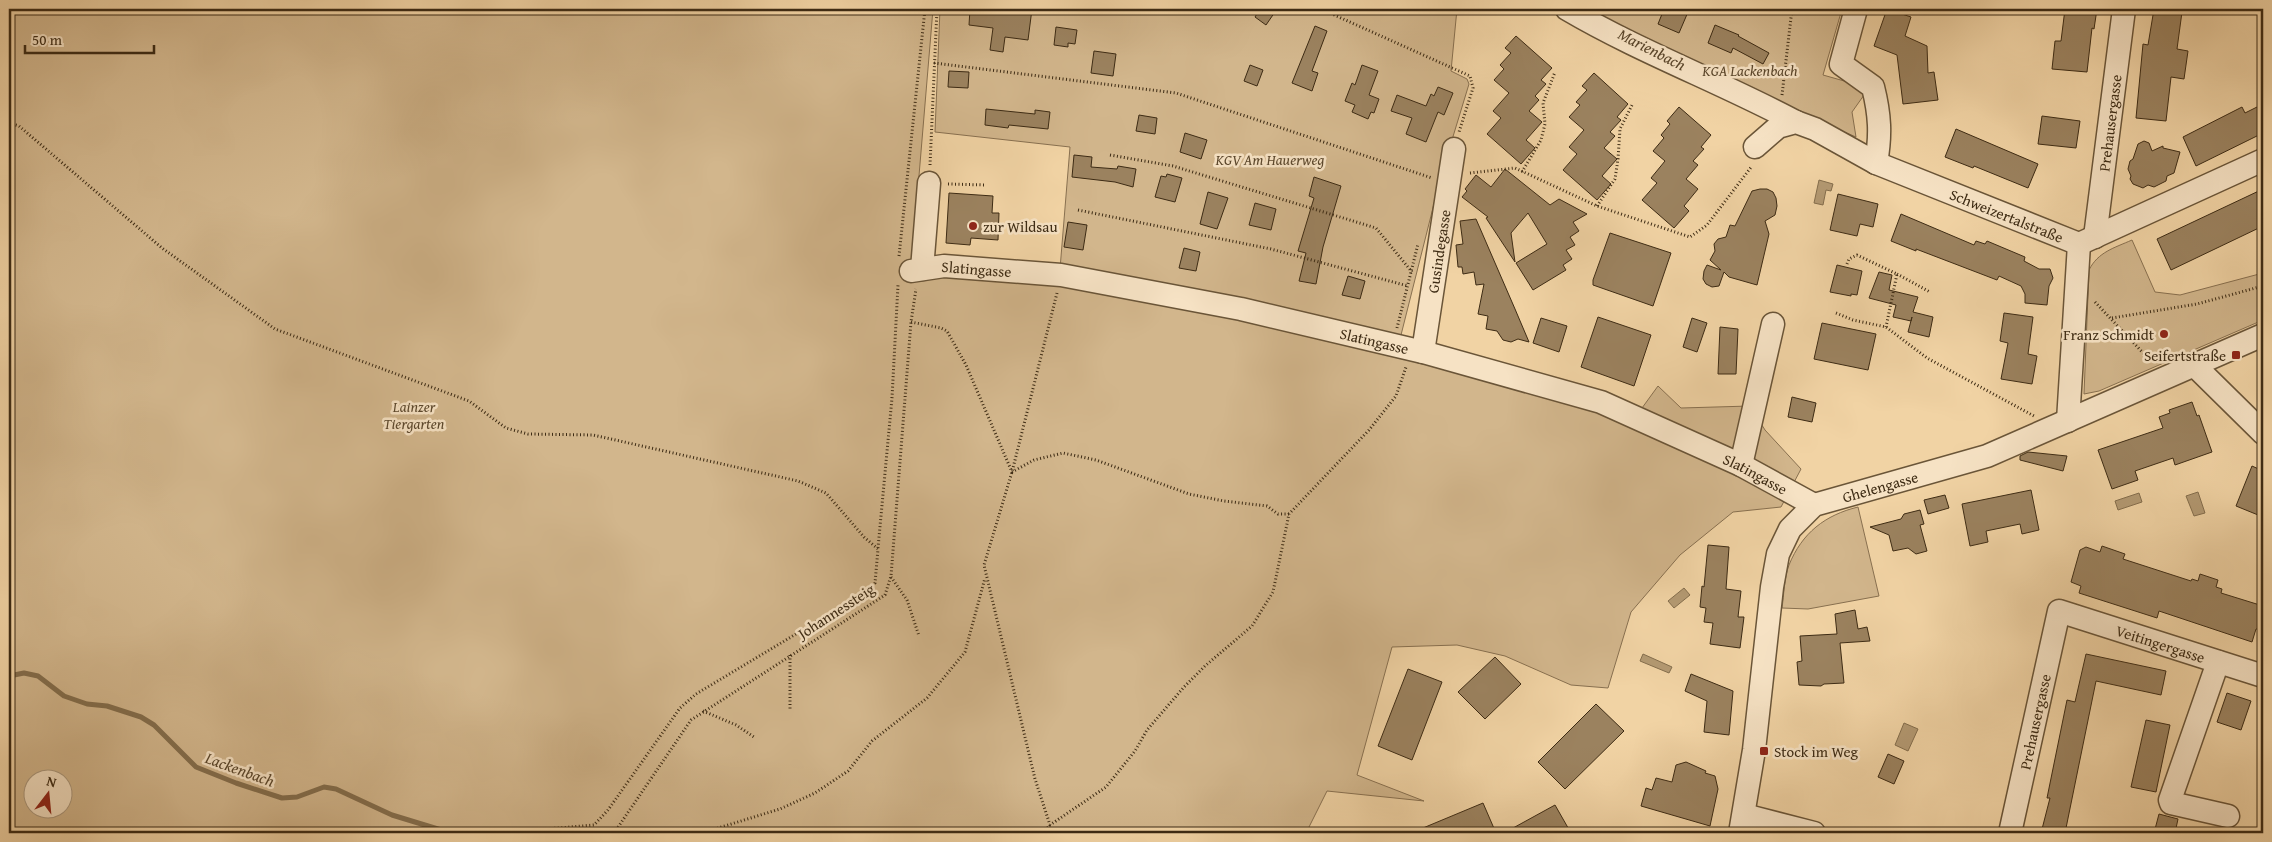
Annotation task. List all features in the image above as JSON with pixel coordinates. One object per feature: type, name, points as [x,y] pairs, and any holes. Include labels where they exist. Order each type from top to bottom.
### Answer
[{"type":"street","name":"Schweizertalstraße","points":[[1567,9],[1788,118],[1815,129],[1876,163],[2087,241]]},
{"type":"street","points":[[1856,9],[1841,64],[1873,87],[1880,114],[1880,143],[1876,163]]},
{"type":"street","name":"Prehausergasse","points":[[2061,424],[2077,281],[2087,241],[2124,9]]},
{"type":"street","points":[[1755,147],[1788,118]]},
{"type":"street","name":"Gusindegasse","points":[[1417,351],[1441,180],[1454,149]]},
{"type":"street","points":[[2087,241],[2263,160]]},
{"type":"street","points":[[916,270],[929,183]]},
{"type":"street","name":"Slatingasse","points":[[916,270],[944,266],[1061,275],[1241,309],[1417,351],[1601,402],[1741,465],[1814,505]]},
{"type":"street","points":[[1741,465],[1773,324]]},
{"type":"street","name":"Ghelengasse","points":[[1742,824],[1754,750],[1772,586],[1778,554],[1790,529],[1814,505],[1850,493],[1954,467],[1997,452],[2263,335]]},
{"type":"street","points":[[2190,368],[2263,432]]},
{"type":"street","name":"Prehausergasse","points":[[2010,833],[2059,610]]},
{"type":"street","name":"Veitingergasse","points":[[2059,610],[2263,676]]},
{"type":"street","points":[[2218,662],[2170,800],[2171,802],[2228,816]]},
{"type":"street","points":[[1742,824],[1814,833]]},
{"type":"path","points":[[938,9],[929,183],[986,185]]},
{"type":"path","points":[[1321,9],[1470,76],[1473,88],[1454,149]]},
{"type":"path","points":[[1788,118],[1792,9]]},
{"type":"path","points":[[934,63],[1176,93],[1441,180],[1473,171],[1515,168],[1597,206],[1690,237],[1707,225],[1758,159],[1755,147]]},
{"type":"path","points":[[1522,172],[1535,154],[1541,140],[1545,124],[1543,104],[1555,72]]},
{"type":"path","points":[[1597,206],[1615,179],[1620,128],[1632,105]]},
{"type":"path","points":[[9,123],[18,126],[162,248],[275,330],[469,401],[506,428],[528,434],[593,435],[798,481],[826,493],[864,537],[878,549],[875,583],[861,595],[696,694],[680,708],[608,810],[594,825],[499,833]]},
{"type":"path","points":[[1110,156],[1173,166],[1376,228],[1412,272]]},
{"type":"path","points":[[1078,210],[1271,249],[1408,286]]},
{"type":"path","points":[[1848,264],[1849,260],[1857,255],[1930,292]]},
{"type":"path","name":"Johannessteig","points":[[614,833],[691,720],[885,595],[890,576],[916,270]]},
{"type":"path","points":[[1886,327],[1897,274]]},
{"type":"path","points":[[1050,825],[1035,779],[985,578],[984,565],[1012,472],[1061,275]]},
{"type":"path","points":[[2077,281],[2086,294],[2112,318],[2145,355],[2190,368]]},
{"type":"path","points":[[2112,318],[2197,304],[2263,286]]},
{"type":"path","points":[[1836,313],[1853,320],[1886,327],[1927,358],[2061,424]]},
{"type":"path","points":[[911,322],[947,331],[966,365],[1012,472]]},
{"type":"path","points":[[1043,833],[1050,825],[1106,787],[1135,751],[1147,730],[1184,687],[1205,666],[1252,626],[1273,592],[1289,514],[1369,430],[1396,396],[1417,351]]},
{"type":"path","points":[[1012,472],[1034,460],[1063,453],[1096,460],[1189,494],[1224,501],[1267,506],[1278,514],[1289,514]]},
{"type":"path","points":[[890,576],[907,600],[918,636]]},
{"type":"path","points":[[672,833],[716,829],[780,809],[815,793],[848,771],[872,742],[927,698],[965,652],[985,578]]},
{"type":"path","points":[[790,655],[790,710]]},
{"type":"path","points":[[703,711],[736,725],[754,737]]},
{"type":"green space","points":[[9,9],[933,9],[911,271],[1060,269],[1070,147],[935,132],[940,9],[1457,9],[1451,71],[1467,79],[1469,84],[1441,176],[1400,339],[1642,408],[1658,386],[1681,408],[1750,406],[1765,430],[1801,469],[1781,507],[1733,512],[1680,555],[1631,612],[1608,688],[1571,685],[1505,656],[1457,645],[1392,647],[1357,775],[1424,801],[1327,791],[1306,833],[9,833]]},
{"type":"green space","name":"KGA Lackenbach","points":[[1561,9],[1842,9],[1823,75],[1869,88],[1852,112],[1856,137]]},
{"type":"green space","points":[[2132,240],[2155,292],[2180,295],[2263,273],[2263,320],[2099,391],[2084,394],[2089,270],[2102,255]]},
{"type":"green space","points":[[1858,507],[1879,596],[1808,609],[1782,608],[1787,570],[1801,544],[1825,520],[1846,510]]},
{"type":"shaded area","points":[[1819,180],[1833,184],[1831,191],[1826,190],[1823,205],[1814,203]]},
{"type":"shaded area","points":[[2198,492],[2205,513],[2194,516],[2186,496]]},
{"type":"shaded area","points":[[2139,493],[2142,502],[2118,510],[2115,501]]},
{"type":"shaded area","points":[[1684,588],[1690,595],[1674,608],[1668,601]]},
{"type":"shaded area","points":[[1643,654],[1672,667],[1669,673],[1640,661]]},
{"type":"shaded area","points":[[1904,723],[1918,729],[1908,751],[1895,745]]},
{"type":"building","points":[[970,9],[995,11],[995,9],[1032,9],[1028,40],[1005,37],[1003,52],[990,50],[993,28],[969,25]]},
{"type":"building","points":[[1260,9],[1277,9],[1266,25],[1255,17]]},
{"type":"building","points":[[1664,9],[1680,9],[1688,12],[1679,33],[1658,24]]},
{"type":"building","points":[[1887,9],[1911,17],[1905,36],[1927,46],[1928,73],[1934,72],[1938,100],[1903,104],[1897,55],[1874,46]]},
{"type":"building","points":[[2065,9],[2097,9],[2094,29],[2092,28],[2087,72],[2052,69],[2055,41],[2061,41]]},
{"type":"building","points":[[2154,9],[2182,12],[2177,49],[2188,51],[2184,79],[2171,77],[2166,121],[2136,118],[2143,44],[2148,45]]},
{"type":"building","points":[[1715,25],[1739,35],[1769,53],[1763,64],[1733,48],[1731,53],[1708,43]]},
{"type":"building","points":[[1315,26],[1327,31],[1312,71],[1318,73],[1312,91],[1292,83]]},
{"type":"building","points":[[1056,27],[1077,30],[1075,44],[1068,43],[1068,47],[1054,45]]},
{"type":"building","points":[[1516,36],[1552,68],[1541,80],[1546,84],[1535,96],[1539,100],[1529,111],[1542,122],[1526,140],[1535,148],[1521,164],[1487,134],[1501,118],[1493,111],[1509,93],[1494,80],[1504,69],[1500,65],[1511,53],[1505,48]]},
{"type":"building","points":[[1094,51],[1116,54],[1113,76],[1091,73]]},
{"type":"building","points":[[1250,65],[1263,70],[1257,86],[1244,81]]},
{"type":"building","points":[[1362,65],[1378,71],[1369,95],[1379,99],[1374,113],[1371,112],[1368,119],[1352,112],[1355,105],[1345,101],[1352,83],[1355,85]]},
{"type":"building","points":[[949,71],[969,72],[968,88],[948,87]]},
{"type":"building","points":[[1594,73],[1628,104],[1617,117],[1621,120],[1610,132],[1615,136],[1604,148],[1617,159],[1602,176],[1611,184],[1597,200],[1563,170],[1577,154],[1569,147],[1584,130],[1569,117],[1580,105],[1576,102],[1587,90],[1582,86]]},
{"type":"building","points":[[1438,87],[1453,93],[1444,115],[1438,112],[1426,142],[1406,134],[1412,118],[1391,111],[1397,95],[1426,106],[1431,94],[1434,96]]},
{"type":"building","points":[[2263,104],[2263,133],[2196,166],[2183,137],[2242,107],[2245,113]]},
{"type":"building","points":[[1679,107],[1711,135],[1701,147],[1704,149],[1693,161],[1698,165],[1686,179],[1698,189],[1684,206],[1689,211],[1674,228],[1642,200],[1657,183],[1651,178],[1665,161],[1653,151],[1664,138],[1661,135],[1670,124],[1667,121]]},
{"type":"building","points":[[986,109],[1035,114],[1035,110],[1050,112],[1048,129],[1009,125],[1008,128],[985,125]]},
{"type":"building","points":[[1139,115],[1157,118],[1155,134],[1136,131]]},
{"type":"building","points":[[2042,116],[2080,121],[2076,148],[2038,144]]},
{"type":"building","points":[[1956,129],[2038,164],[2028,188],[1974,166],[1973,168],[1945,157]]},
{"type":"building","points":[[1185,133],[1207,140],[1201,159],[1180,152]]},
{"type":"building","points":[[2144,141],[2149,143],[2152,151],[2163,146],[2163,148],[2180,152],[2174,173],[2167,176],[2166,181],[2154,187],[2148,185],[2143,188],[2133,184],[2130,179],[2131,176],[2128,169],[2130,161],[2133,159],[2138,144]]},
{"type":"building","points":[[1074,155],[1092,157],[1091,167],[1117,169],[1118,166],[1136,169],[1133,187],[1115,182],[1072,177]]},
{"type":"building","points":[[1505,169],[1550,205],[1559,199],[1587,214],[1573,222],[1579,231],[1570,237],[1575,245],[1566,250],[1572,259],[1563,265],[1566,270],[1533,290],[1516,263],[1547,244],[1528,213],[1511,233],[1515,262],[1486,218],[1488,217],[1462,197],[1467,191],[1465,189],[1476,175],[1491,187]]},
{"type":"building","points":[[1167,174],[1182,178],[1175,202],[1155,197],[1161,176],[1166,177]]},
{"type":"building","points":[[1314,177],[1341,186],[1323,247],[1316,284],[1299,281],[1306,253],[1298,251],[1314,198],[1309,196]]},
{"type":"building","points":[[1767,189],[1773,192],[1777,206],[1775,215],[1765,221],[1769,234],[1757,285],[1729,277],[1724,272],[1719,286],[1712,287],[1706,284],[1703,279],[1707,265],[1721,270],[1710,260],[1715,251],[1714,244],[1718,239],[1726,237],[1730,225],[1735,226],[1752,191]]},
{"type":"building","points":[[2263,189],[2263,226],[2171,270],[2157,239]]},
{"type":"building","points":[[1208,192],[1228,198],[1217,229],[1200,224]]},
{"type":"building","name":"zur Wildsau","points":[[949,193],[993,196],[992,213],[999,213],[998,240],[971,238],[970,245],[946,243]]},
{"type":"building","points":[[1838,194],[1878,204],[1873,227],[1860,224],[1857,236],[1830,230]]},
{"type":"building","points":[[1255,203],[1276,209],[1271,230],[1249,225]]},
{"type":"building","points":[[1901,214],[1974,245],[1976,241],[1985,244],[1987,241],[2025,257],[2024,261],[2039,269],[2050,269],[2053,278],[2049,286],[2047,305],[2025,303],[2025,294],[2021,286],[1999,276],[1997,280],[1891,241]]},
{"type":"building","points":[[1476,219],[1529,342],[1518,339],[1511,342],[1503,340],[1497,331],[1486,329],[1488,316],[1478,314],[1484,284],[1476,285],[1474,272],[1463,274],[1462,267],[1458,267],[1456,245],[1463,244],[1460,221]]},
{"type":"building","points":[[1068,222],[1087,225],[1083,250],[1064,247]]},
{"type":"building","points":[[1610,233],[1671,253],[1653,306],[1593,285],[1593,280]]},
{"type":"building","points":[[1184,248],[1200,252],[1196,271],[1179,268]]},
{"type":"building","points":[[1837,265],[1862,271],[1857,295],[1851,294],[1851,296],[1830,292]]},
{"type":"building","points":[[1879,272],[1892,275],[1889,290],[1918,297],[1913,312],[1933,317],[1929,337],[1908,332],[1911,321],[1893,317],[1896,305],[1869,298]]},
{"type":"building","points":[[1348,276],[1365,281],[1360,299],[1342,295]]},
{"type":"building","points":[[2004,313],[2033,317],[2028,354],[2037,356],[2032,384],[2001,379],[2008,343],[2000,341]]},
{"type":"building","points":[[1598,317],[1651,335],[1634,386],[1581,367]]},
{"type":"building","points":[[1541,318],[1567,326],[1559,352],[1533,343]]},
{"type":"building","points":[[1692,318],[1707,323],[1697,352],[1683,347]]},
{"type":"building","points":[[1822,323],[1876,334],[1868,370],[1814,359]]},
{"type":"building","points":[[1720,327],[1738,329],[1736,374],[1718,374]]},
{"type":"building","points":[[1792,397],[1816,403],[1812,422],[1788,417]]},
{"type":"building","points":[[2192,402],[2197,416],[2199,415],[2212,452],[2175,465],[2173,458],[2135,471],[2138,480],[2112,489],[2098,450],[2163,428],[2159,417],[2170,413],[2169,410]]},
{"type":"building","points":[[2028,452],[2067,456],[2063,471],[2020,460],[2020,456]]},
{"type":"building","points":[[2252,466],[2263,471],[2263,517],[2236,506]]},
{"type":"building","points":[[2031,490],[2039,530],[2022,534],[2020,524],[1986,531],[1988,542],[1970,546],[1962,504]]},
{"type":"building","points":[[1945,495],[1949,508],[1928,514],[1924,500]]},
{"type":"building","points":[[1920,510],[1924,524],[1920,525],[1927,551],[1916,554],[1908,548],[1893,551],[1889,535],[1870,527],[1901,519],[1904,514]]},
{"type":"building","points":[[1708,545],[1729,547],[1726,589],[1741,591],[1738,617],[1744,617],[1740,648],[1710,644],[1713,623],[1704,622],[1706,608],[1700,607]]},
{"type":"building","points":[[2102,546],[2125,554],[2123,559],[2191,581],[2192,579],[2198,581],[2200,574],[2218,580],[2216,587],[2222,589],[2221,593],[2263,606],[2258,629],[2256,629],[2252,642],[2159,611],[2157,618],[2079,593],[2081,586],[2071,582],[2080,550],[2086,547],[2100,552]]},
{"type":"building","points":[[1855,610],[1858,629],[1867,627],[1870,641],[1840,643],[1844,683],[1824,684],[1821,686],[1799,685],[1797,662],[1802,661],[1800,636],[1837,634],[1835,614]]},
{"type":"building","points":[[2086,654],[2166,671],[2161,695],[2096,681],[2065,833],[2041,833],[2050,798],[2047,798],[2067,700],[2075,702]]},
{"type":"building","points":[[1495,657],[1521,684],[1485,719],[1458,692]]},
{"type":"building","points":[[1408,669],[1442,682],[1412,760],[1378,746]]},
{"type":"building","points":[[1691,674],[1733,691],[1729,735],[1704,732],[1707,701],[1685,691]]},
{"type":"building","points":[[2227,693],[2251,701],[2241,730],[2217,722]]},
{"type":"building","points":[[1596,704],[1624,731],[1565,789],[1538,762]]},
{"type":"building","points":[[2146,720],[2170,725],[2156,792],[2131,787]]},
{"type":"building","points":[[1888,754],[1904,761],[1894,784],[1878,777]]},
{"type":"building","points":[[1686,762],[1706,771],[1705,773],[1715,776],[1718,789],[1710,826],[1641,806],[1646,788],[1652,790],[1656,778],[1672,782],[1676,765]]},
{"type":"building","points":[[1483,803],[1496,833],[1411,833]]},
{"type":"building","points":[[1555,805],[1571,833],[1504,833]]},
{"type":"building","points":[[2159,814],[2178,819],[2175,833],[2154,833]]},
{"type":"waterway","name":"Lackenbach","points":[[9,676],[24,673],[38,676],[64,696],[87,704],[107,706],[141,717],[154,725],[196,767],[236,783],[282,798],[297,797],[324,787],[336,789],[392,815],[451,833]]},
{"type":"place","name":"zur Wildsau","points":[[973,226]]},
{"type":"place","name":"Franz Schmidt","points":[[2164,334]]},
{"type":"place","name":"Seifertstraße","points":[[2236,355]]},
{"type":"place","name":"Stock im Weg","points":[[1764,751]]},
{"type":"water label","name":"Marienbach","points":[[1652,49]]},
{"type":"park label","name":"KGV Am Hauerweg","points":[[1270,159]]},
{"type":"park label","name":"Lainzer Tiergarten","points":[[414,414]]}]
